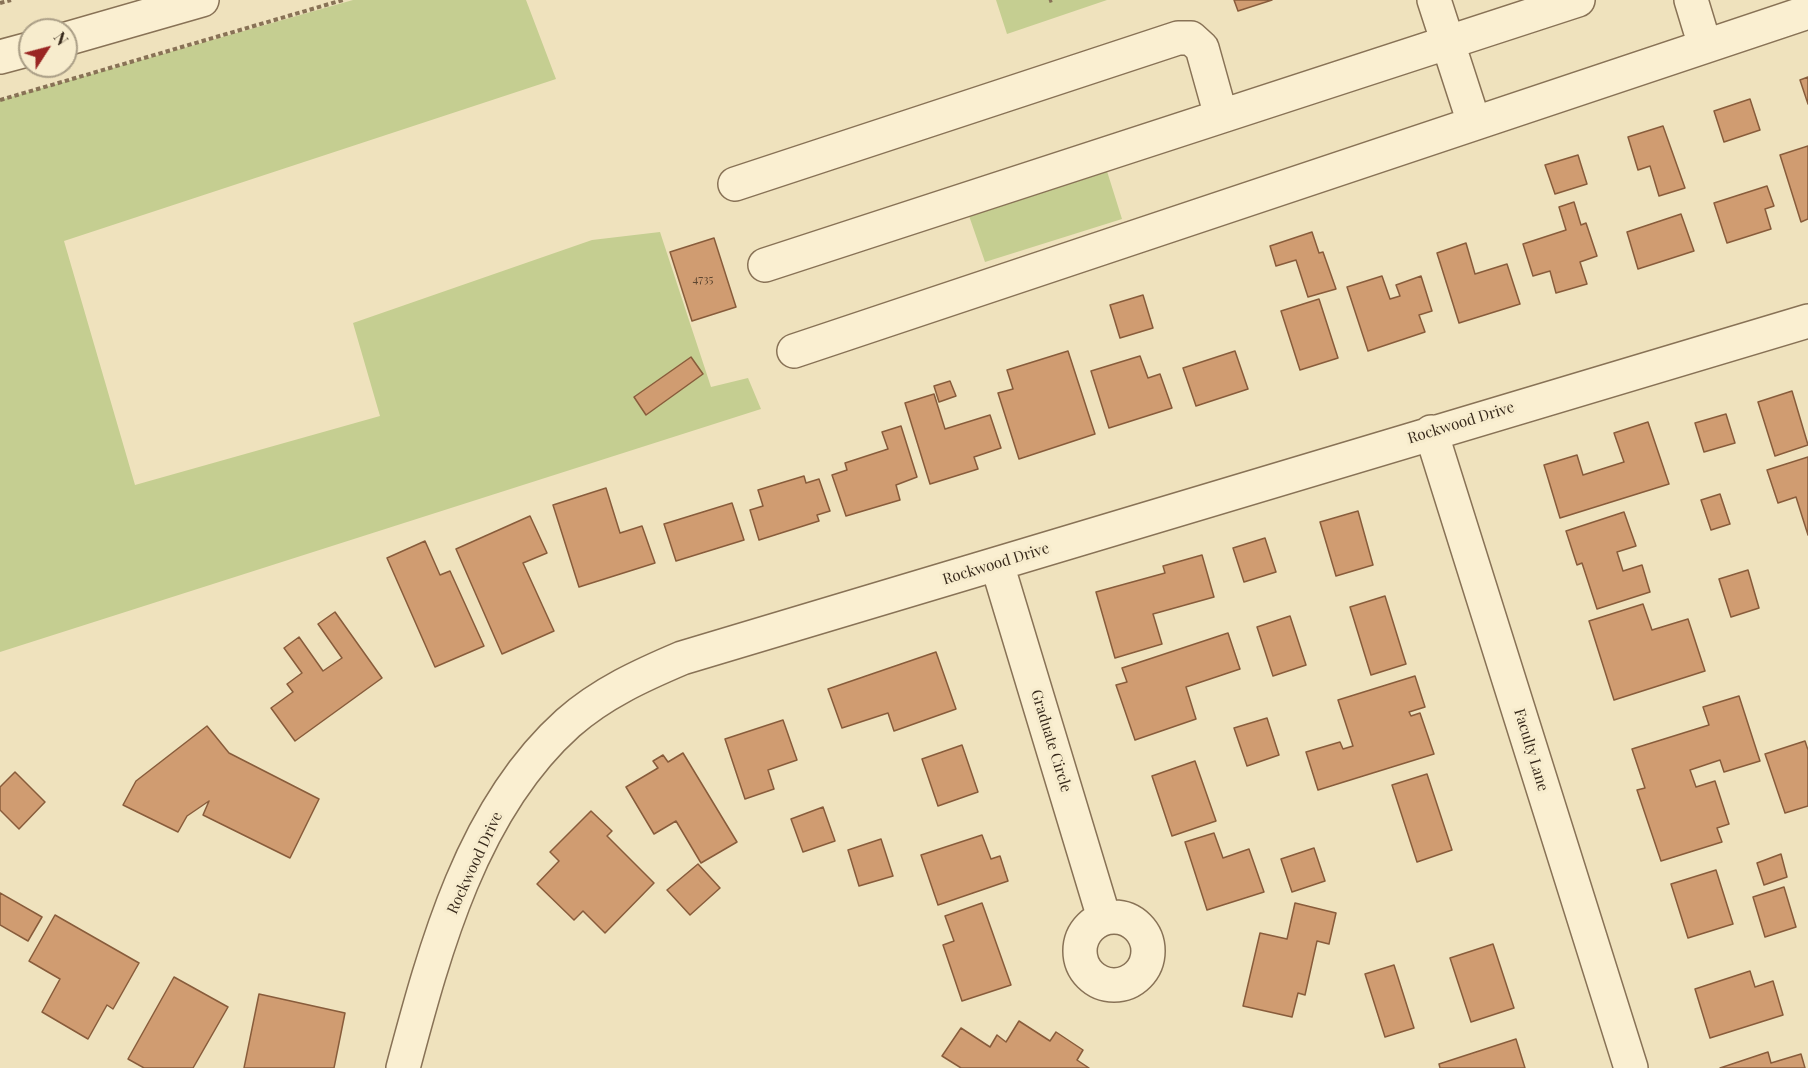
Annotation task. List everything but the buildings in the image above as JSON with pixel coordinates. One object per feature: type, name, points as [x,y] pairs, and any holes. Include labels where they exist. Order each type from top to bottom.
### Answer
[{"type":"street","points":[[78,36],[202,0]]},
{"type":"street","points":[[1434,0],[1474,123]]},
{"type":"street","points":[[765,265],[1578,0]]},
{"type":"street","points":[[1691,0],[1705,46]]},
{"type":"street","points":[[794,351],[1808,12]]},
{"type":"street","points":[[735,184],[1178,38],[1191,38],[1202,48],[1221,116]]},
{"type":"street","points":[[0,57],[18,52]]},
{"type":"street","name":"Rockwood Drive","points":[[403,1068],[437,953],[459,893],[490,825],[524,773],[568,723],[624,683],[682,658],[1808,321]]},
{"type":"street","name":"Faculty Lane","points":[[1431,432],[1631,1068]]},
{"type":"street","name":"Graduate Circle","points":[[997,564],[1104,918]]},
{"type":"path","points":[[0,3],[11,0]]},
{"type":"path","points":[[0,100],[343,0]]},
{"type":"green space","points":[[353,0],[526,0],[556,79],[64,241],[135,485],[380,416],[353,323],[592,240],[660,232],[711,387],[748,378],[761,409],[0,652],[0,100]]},
{"type":"green space","points":[[996,0],[1107,0],[1007,34]]},
{"type":"green space","points":[[1106,168],[1122,219],[985,262],[967,210]]}]
